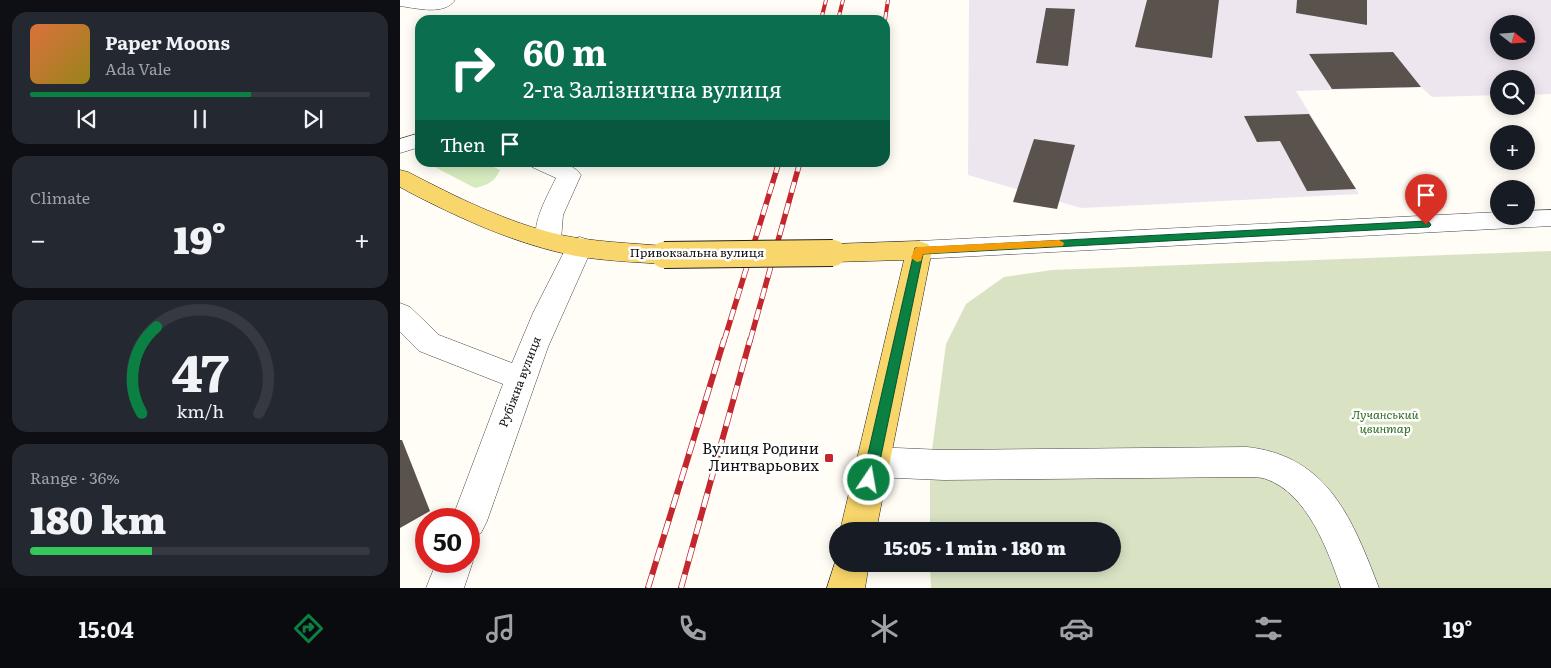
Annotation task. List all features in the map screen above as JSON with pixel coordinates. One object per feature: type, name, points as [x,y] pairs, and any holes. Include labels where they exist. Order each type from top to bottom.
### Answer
[{"type":"main road","name":"Привокзальна вулиця","points":[[400,177],[435,197],[501,224],[548,240],[618,252],[664,255],[918,250]]},
{"type":"main road","points":[[860,522],[918,250]]},
{"type":"main road","points":[[846,588],[849,572]]},
{"type":"street","points":[[400,1],[433,5],[446,0]]},
{"type":"street","points":[[400,146],[415,142]]},
{"type":"street","points":[[548,240],[551,215],[574,169]]},
{"type":"street","points":[[918,250],[1551,218]]},
{"type":"street","name":"Рубіжна вулиця","points":[[474,508],[519,378],[561,281],[580,246]]},
{"type":"street","points":[[400,314],[429,343],[519,378]]},
{"type":"street","points":[[873,462],[944,465],[1247,462],[1276,468],[1305,485],[1328,513],[1360,588]]},
{"type":"street","points":[[445,588],[450,573]]},
{"type":"shaded area","points":[[969,0],[1551,0],[1551,94],[1535,95],[1535,70],[1490,70],[1490,95],[1432,97],[1421,87],[1402,88],[1398,83],[1351,84],[1354,89],[1296,91],[1359,194],[1081,208],[968,175]]},
{"type":"green space","points":[[435,167],[494,167],[500,170],[490,182],[475,188]]},
{"type":"green space","name":"Лучанський цвинтар","points":[[1551,251],[1551,588],[931,588],[930,572],[1121,572],[1121,522],[930,522],[930,465],[946,344],[966,304],[1004,277],[1052,270]]},
{"type":"building","points":[[1147,0],[1219,0],[1212,58],[1135,47]]},
{"type":"building","points":[[1297,0],[1367,0],[1367,25],[1296,13]]},
{"type":"building","points":[[1046,8],[1075,9],[1068,66],[1036,63]]},
{"type":"building","points":[[1393,52],[1421,87],[1332,89],[1309,54]]},
{"type":"building","points":[[1309,114],[1356,189],[1307,191],[1280,141],[1257,142],[1244,116]]},
{"type":"building","points":[[1034,139],[1075,145],[1057,209],[1013,202]]},
{"type":"building","points":[[400,440],[402,440],[429,508],[415,508],[415,520],[400,528]]},
{"type":"railway","points":[[822,15],[826,0]]},
{"type":"railway","points":[[839,15],[843,0]]},
{"type":"railway","points":[[886,15],[888,0]]},
{"type":"railway","points":[[724,341],[777,167]]},
{"type":"railway","points":[[750,341],[799,167]]},
{"type":"railway","points":[[648,588],[724,340]]},
{"type":"railway","points":[[681,588],[750,340]]},
{"type":"slow traffic","points":[[917,258],[918,250],[1059,243]]},
{"type":"place","name":"Вулиця Родини Линтварьових","points":[[829,458]]},
{"type":"route","points":[[869,480],[918,250],[1426,225]]}]
